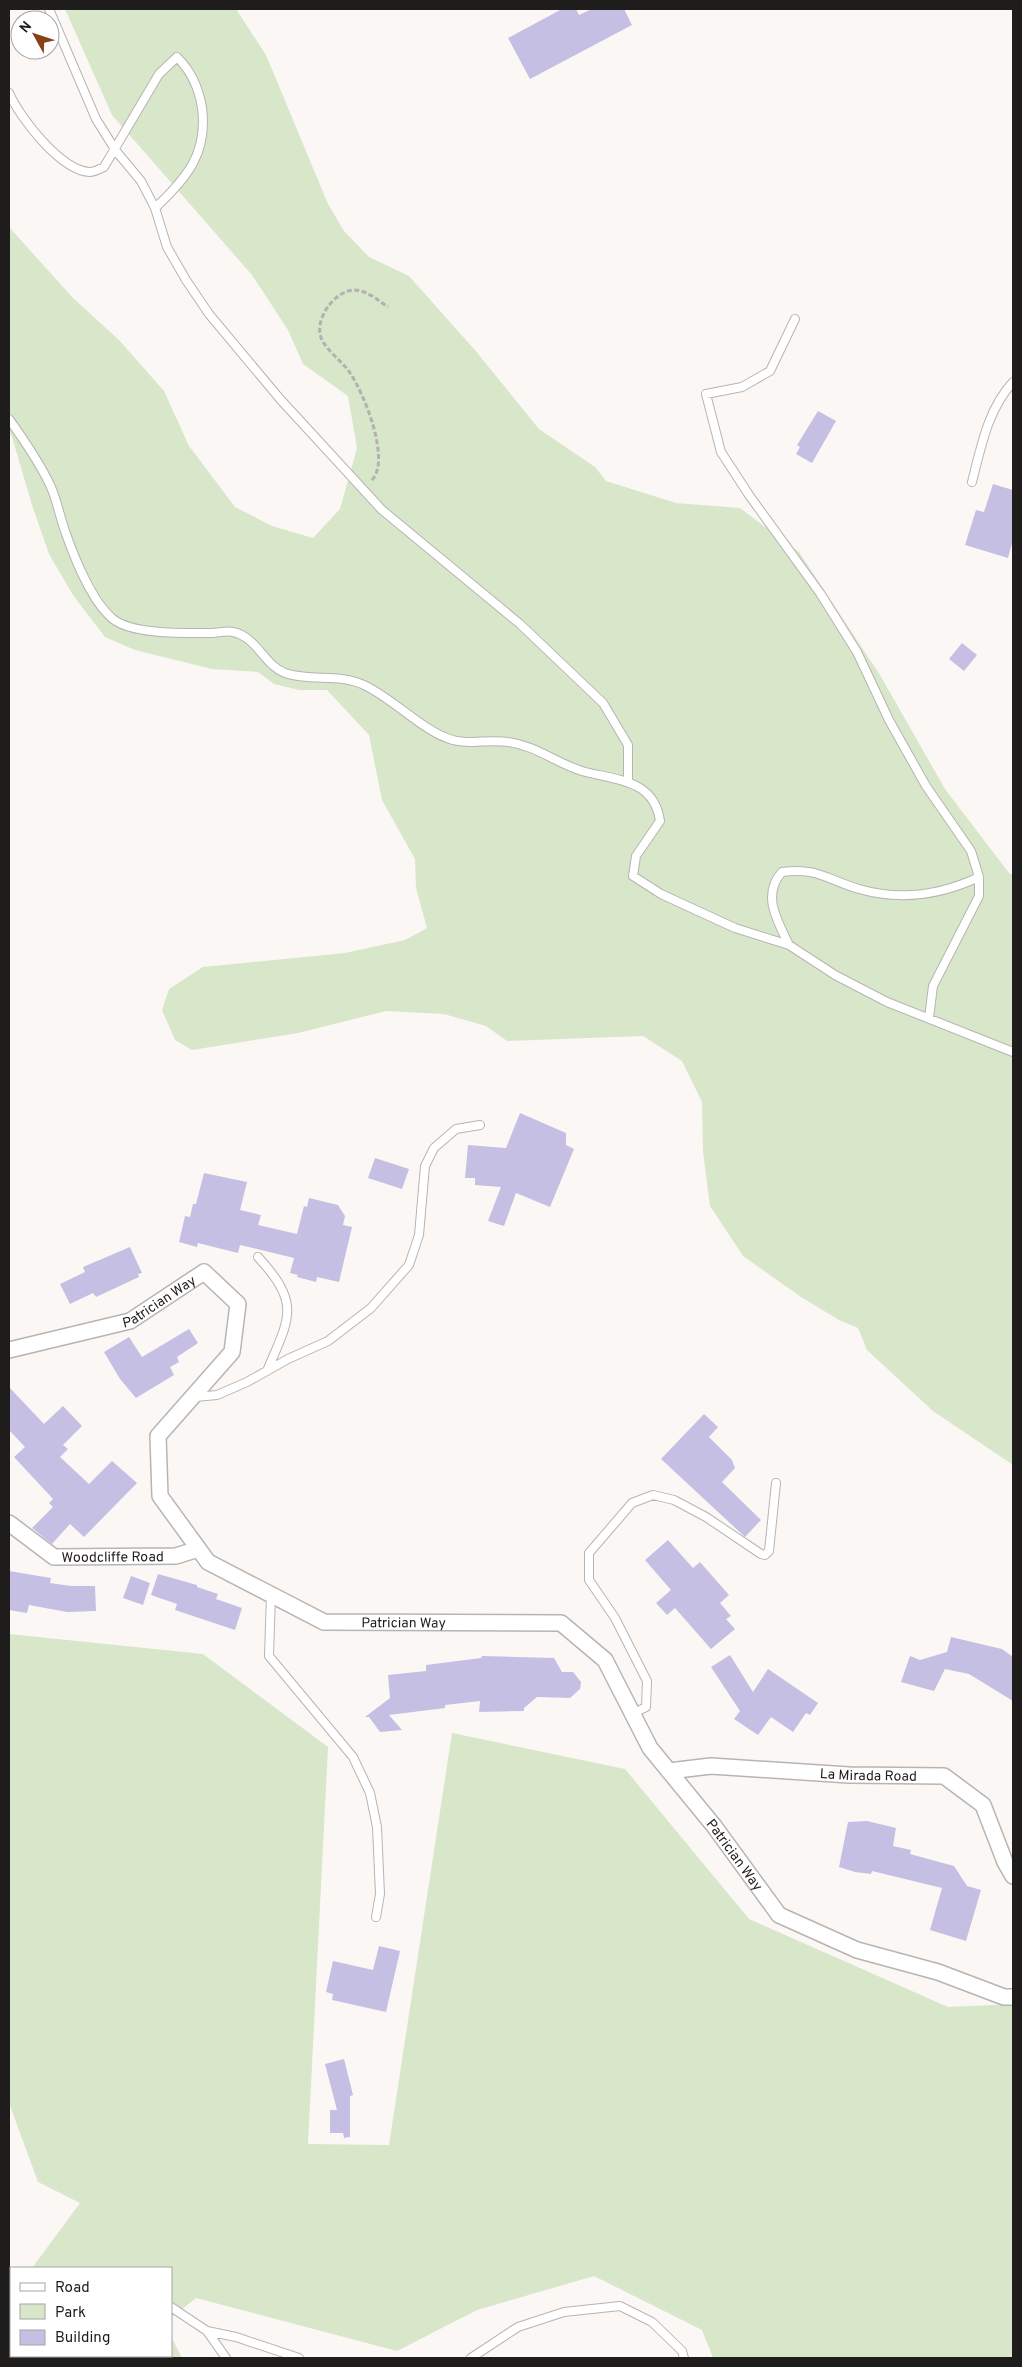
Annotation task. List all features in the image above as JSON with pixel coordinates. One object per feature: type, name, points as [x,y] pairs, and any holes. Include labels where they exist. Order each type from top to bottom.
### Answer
[{"type":"street","name":"Patrician Way","points":[[9,1350],[130,1321],[204,1272],[238,1304],[232,1352],[158,1436],[160,1496],[208,1562],[324,1622],[561,1623],[605,1660],[650,1748],[714,1826],[779,1915],[857,1950],[938,1972],[1004,1997],[1013,1997]]},
{"type":"street","name":"Woodcliffe Road","points":[[9,1522],[54,1557],[176,1556],[198,1549]]},
{"type":"street","name":"La Mirada Road","points":[[669,1772],[711,1766],[849,1775],[944,1776],[983,1805],[1005,1862],[1013,1876]]},
{"type":"lane","points":[[49,9],[92,111],[116,151],[141,182],[155,208],[167,247],[186,280],[210,314],[280,399],[382,510],[520,624],[603,703],[628,746],[628,781]]},
{"type":"lane","points":[[9,93],[18,112],[33,132],[74,169],[92,173],[104,167],[116,151],[159,74],[177,57],[188,68],[200,95],[204,122],[202,144],[189,170],[174,190],[155,208]]},
{"type":"lane","points":[[795,320],[770,371],[742,387],[706,394],[721,452],[749,495],[820,593],[857,652],[889,720],[926,786],[971,851],[979,877],[979,896],[933,986],[929,1018]]},
{"type":"lane","points":[[972,482],[996,404],[1013,382]]},
{"type":"lane","points":[[9,419],[29,447],[52,488],[65,531],[79,564],[99,603],[114,620],[134,627],[172,633],[233,632],[246,637],[257,647],[270,664],[286,673],[311,677],[339,677],[362,684],[388,698],[441,736],[455,741],[504,741],[530,746],[582,771],[628,781],[645,792],[658,807],[660,821],[636,856],[633,876],[661,894],[727,924],[789,946],[852,984],[887,1002],[1013,1052]]},
{"type":"lane","points":[[789,946],[777,921],[771,896],[774,881],[782,872],[798,870],[824,874],[858,888],[888,896],[924,895],[959,886],[979,877]]},
{"type":"lane","points":[[193,1397],[217,1395],[328,1341],[371,1308],[408,1265],[419,1235],[425,1166],[434,1148],[456,1129],[480,1125]]},
{"type":"lane","points":[[258,1257],[277,1278],[286,1294],[288,1308],[283,1333],[267,1371]]},
{"type":"lane","points":[[632,1714],[646,1707],[647,1681],[615,1618],[589,1580],[589,1554],[632,1503],[653,1495],[674,1500],[706,1516],[761,1554],[766,1554],[769,1550],[776,1482]]},
{"type":"lane","points":[[272,1595],[269,1656],[353,1757],[370,1793],[377,1827],[380,1875],[380,1894],[376,1917]]},
{"type":"lane","points":[[471,2358],[518,2327],[564,2312],[620,2306],[652,2322],[682,2351],[684,2358]]},
{"type":"lane","points":[[172,2308],[206,2331],[226,2358]]},
{"type":"lane","points":[[206,2331],[236,2337],[299,2358]]},
{"type":"path","points":[[363,490],[375,477],[380,462],[376,438],[364,400],[350,372],[320,336],[320,323],[326,309],[339,296],[354,290],[369,294],[388,307]]},
{"type":"green space","points":[[65,9],[236,9],[266,55],[328,204],[344,231],[369,257],[409,276],[474,349],[539,429],[595,467],[606,481],[676,503],[740,508],[799,552],[880,675],[945,789],[1009,873],[1013,875],[1013,1465],[933,1411],[867,1350],[858,1328],[839,1320],[801,1297],[743,1256],[710,1206],[703,1152],[702,1102],[682,1061],[643,1036],[507,1041],[486,1026],[444,1014],[386,1011],[298,1033],[192,1050],[175,1040],[162,1010],[169,989],[203,967],[345,953],[405,940],[427,928],[416,888],[415,859],[382,800],[369,735],[327,690],[299,690],[274,684],[258,672],[212,669],[135,650],[105,637],[73,595],[49,554],[9,431],[9,227],[73,298],[119,340],[164,391],[189,446],[235,507],[272,526],[313,538],[340,509],[357,448],[348,396],[303,364],[288,330],[252,275],[112,115]]},
{"type":"green space","points":[[9,1634],[203,1654],[328,1747],[308,2144],[389,2145],[452,1733],[625,1769],[749,1919],[948,2007],[1013,2004],[1013,2358],[713,2358],[702,2330],[594,2276],[477,2310],[397,2351],[196,2298],[172,2317],[172,2267],[33,2267],[80,2203],[38,2182],[9,2103]]},
{"type":"green space","points":[[10,2328],[10,2357],[172,2357],[172,2338],[182,2358],[9,2358]]},
{"type":"building","points":[[562,9],[576,9],[579,15],[592,9],[624,9],[632,25],[530,79],[508,38]]},
{"type":"building","points":[[818,411],[836,421],[812,463],[796,454],[800,447],[797,445]]},
{"type":"building","points":[[993,484],[1013,490],[1013,540],[1008,558],[965,545],[976,510],[984,512]]},
{"type":"building","points":[[962,643],[977,655],[964,671],[949,659]]},
{"type":"building","points":[[520,1113],[566,1133],[566,1145],[574,1149],[550,1207],[516,1193],[504,1226],[488,1221],[501,1187],[475,1185],[475,1178],[465,1178],[468,1145],[506,1148]]},
{"type":"building","points":[[375,1158],[409,1169],[402,1189],[368,1178]]},
{"type":"building","points":[[204,1173],[247,1182],[240,1210],[261,1215],[258,1225],[297,1234],[304,1206],[307,1207],[309,1198],[338,1205],[345,1216],[343,1225],[352,1227],[339,1282],[317,1277],[316,1282],[297,1277],[298,1275],[290,1273],[294,1258],[240,1245],[238,1253],[198,1243],[197,1247],[179,1242],[185,1216],[190,1217],[193,1204],[196,1204]]},
{"type":"building","points":[[130,1247],[142,1273],[138,1274],[139,1277],[96,1297],[93,1293],[70,1304],[60,1284],[85,1272],[83,1267]]},
{"type":"building","points":[[189,1329],[198,1343],[177,1357],[179,1362],[170,1367],[174,1375],[136,1398],[120,1379],[104,1352],[129,1337],[142,1357]]},
{"type":"building","points":[[9,1387],[44,1424],[63,1406],[82,1426],[63,1445],[68,1449],[60,1457],[89,1484],[112,1461],[137,1483],[84,1537],[70,1524],[52,1544],[32,1528],[53,1507],[49,1503],[53,1499],[14,1457],[25,1447],[9,1430]]},
{"type":"building","points":[[704,1414],[718,1427],[709,1437],[732,1460],[735,1468],[722,1482],[761,1520],[745,1537],[661,1459]]},
{"type":"building","points":[[668,1540],[693,1568],[700,1562],[729,1595],[720,1603],[731,1616],[726,1619],[735,1629],[711,1649],[675,1608],[667,1615],[656,1603],[671,1590],[645,1560]]},
{"type":"building","points":[[9,1571],[51,1578],[50,1583],[71,1586],[95,1586],[96,1611],[67,1612],[29,1605],[27,1613],[9,1610]]},
{"type":"building","points":[[158,1574],[197,1585],[197,1587],[218,1594],[216,1599],[242,1608],[235,1630],[175,1610],[177,1604],[151,1595]]},
{"type":"building","points":[[131,1576],[150,1583],[143,1605],[123,1598]]},
{"type":"building","points":[[951,1637],[1002,1649],[1013,1657],[1013,1701],[969,1674],[945,1669],[934,1691],[901,1682],[910,1656],[920,1660],[947,1652]]},
{"type":"building","points":[[730,1655],[753,1692],[768,1669],[818,1703],[810,1715],[806,1713],[793,1732],[771,1717],[758,1735],[734,1719],[740,1711],[711,1667]]},
{"type":"building","points":[[482,1656],[554,1658],[562,1672],[573,1672],[581,1682],[580,1689],[570,1698],[537,1697],[524,1708],[524,1711],[479,1712],[480,1701],[445,1705],[445,1708],[389,1715],[402,1730],[380,1732],[369,1717],[365,1717],[390,1698],[388,1675],[426,1671],[426,1665],[481,1658]]},
{"type":"building","points":[[867,1821],[896,1828],[893,1846],[911,1850],[910,1854],[954,1866],[967,1886],[981,1890],[966,1941],[930,1930],[942,1888],[872,1871],[871,1874],[839,1867],[848,1822]]},
{"type":"building","points":[[379,1946],[400,1951],[386,2012],[332,2000],[333,1994],[326,1992],[333,1961],[373,1970]]},
{"type":"building","points":[[344,2059],[353,2095],[350,2096],[350,2137],[344,2138],[343,2133],[330,2133],[330,2110],[337,2110],[325,2064]]}]
